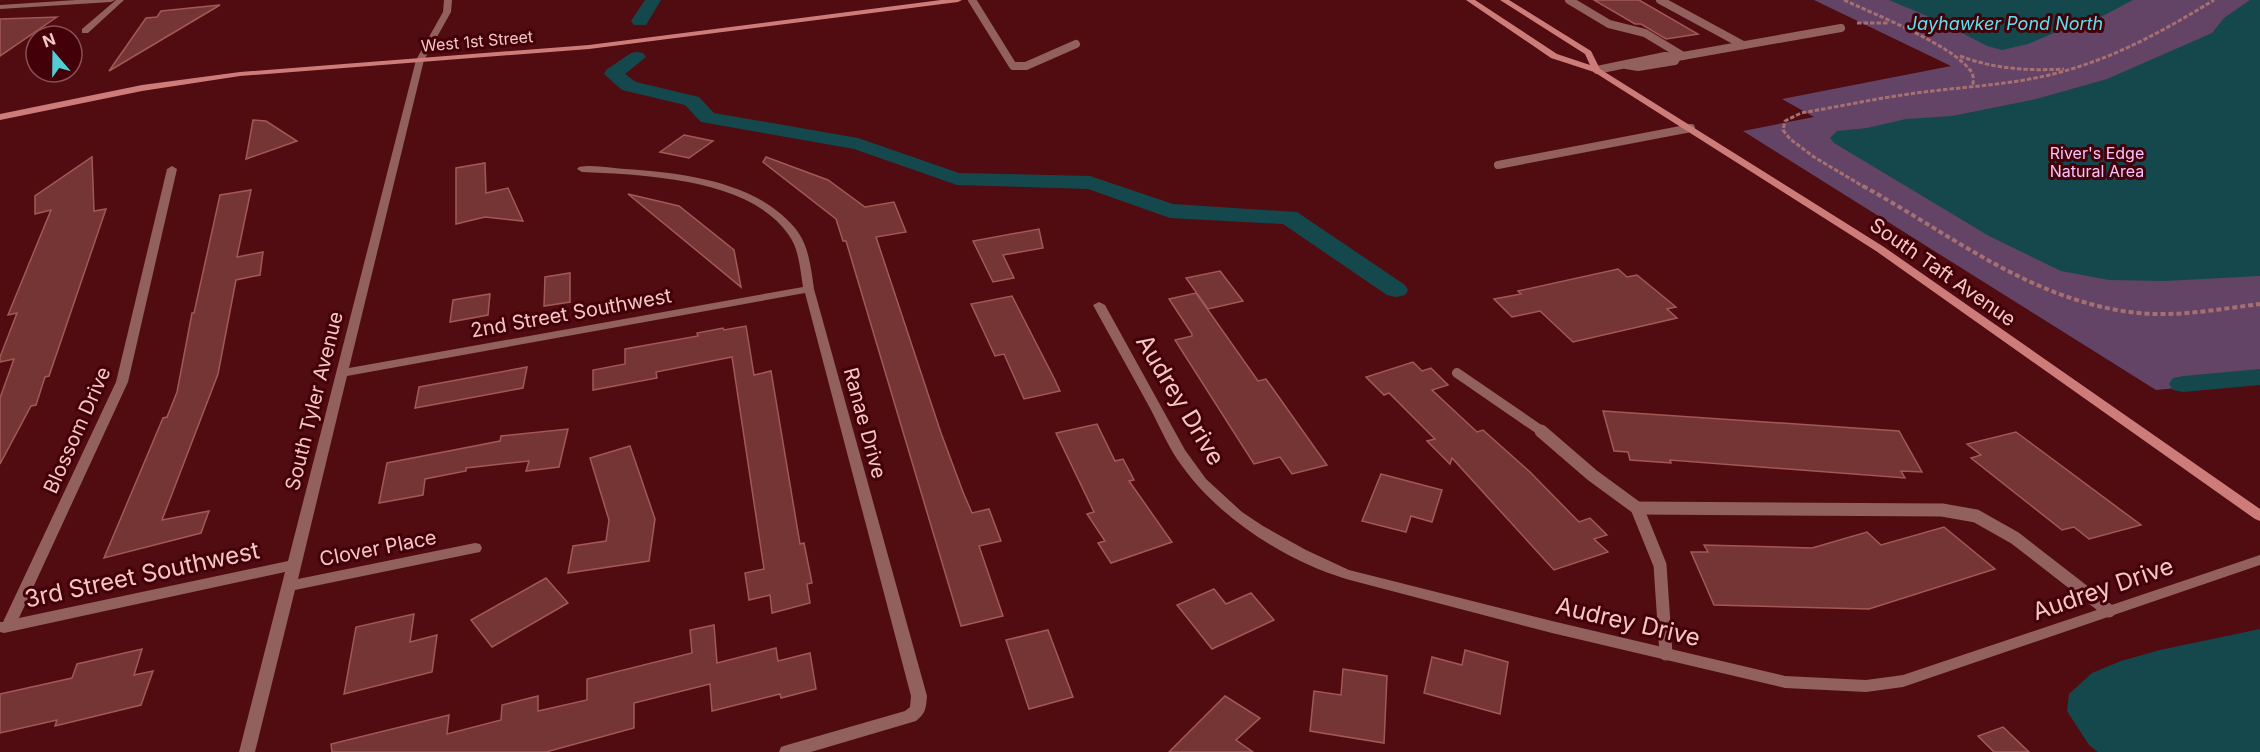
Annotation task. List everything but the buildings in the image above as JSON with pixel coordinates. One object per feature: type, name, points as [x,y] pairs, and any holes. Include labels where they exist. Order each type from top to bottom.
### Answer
[{"type":"main road","name":"West 1st Street","points":[[0,117],[142,88],[240,74],[666,38],[958,0]]},
{"type":"main road","name":"South Taft Avenue","points":[[1470,0],[1554,56],[1597,70],[1880,249],[2260,516]]},
{"type":"main road","name":"South Taft Avenue","points":[[1504,0],[1588,53],[1597,70]]},
{"type":"street","points":[[0,7],[111,0]]},
{"type":"street","points":[[86,31],[120,0]]},
{"type":"street","points":[[448,1],[458,0]]},
{"type":"street","name":"South Tyler Avenue","points":[[247,752],[420,60],[447,12],[448,1]]},
{"type":"street","name":"Blossom Drive","points":[[4,627],[117,398],[172,169]]},
{"type":"street","name":"Ranae Drive","points":[[582,169],[633,170],[693,181],[761,203],[775,212],[792,231],[800,246],[809,288],[919,696],[918,710],[910,716],[787,752]]},
{"type":"street","name":"2nd Street Southwest","points":[[341,373],[809,288]]},
{"type":"street","name":"Audrey Drive","points":[[1099,305],[1186,462],[1206,487],[1239,517],[1273,539],[1316,562],[1347,573],[1552,627],[1785,682],[1866,686],[1903,681],[2260,560]]},
{"type":"street","name":"Clover Place","points":[[288,586],[475,548]]},
{"type":"street","name":"3rd Street Southwest","points":[[4,627],[293,565]]},
{"type":"lane","points":[[972,0],[1013,66],[1026,66],[1076,44]]},
{"type":"lane","points":[[1569,0],[1609,24],[1645,33],[1680,56]]},
{"type":"lane","points":[[1659,0],[1743,45]]},
{"type":"lane","points":[[1597,70],[1675,61],[1680,56],[1841,28]]},
{"type":"lane","points":[[1498,165],[1691,128]]},
{"type":"lane","points":[[1457,373],[1553,439],[1592,475],[1636,508],[1660,564],[1666,654]]},
{"type":"lane","points":[[1636,508],[1942,510],[1976,516],[2015,538],[2109,611]]},
{"type":"path","points":[[1844,0],[1972,61],[2008,68],[2042,71],[2071,69]]},
{"type":"path","points":[[2214,0],[2168,29],[2116,53],[2071,69],[2039,78],[1910,94],[1801,113],[1785,121],[1784,130],[1799,146],[1831,167],[1998,266],[2060,295],[2097,306],[2139,314],[2197,312],[2260,304]]},
{"type":"path","points":[[1856,23],[1893,24]]},
{"type":"path","points":[[1951,52],[1971,71],[1974,81],[1972,87]]},
{"type":"green space","name":"River's Edge Natural Area","points":[[1814,0],[2260,0],[2260,380],[2156,390],[1743,131],[1814,117],[1782,99],[1951,66]]},
{"type":"water","name":"Jayhawker Pond North","points":[[1889,0],[2133,0],[2099,18],[2073,25],[2028,44],[2002,50],[1987,46],[1941,22]]},
{"type":"water","points":[[2250,0],[2260,0],[2260,276],[2165,281],[2109,280],[2061,271],[1989,236],[1834,143],[1830,138],[1837,131],[1867,128],[1906,119],[1952,116],[2036,99],[2107,79],[2212,33],[2224,18]]},
{"type":"water","points":[[2260,629],[2260,752],[2098,752],[2089,745],[2067,711],[2069,694],[2092,673],[2121,661],[2160,650]]},
{"type":"waterway","points":[[640,21],[653,0]]},
{"type":"waterway","points":[[637,57],[613,74],[629,86],[692,101],[708,118],[858,144],[957,179],[1090,183],[1170,211],[1289,217],[1396,290]]},
{"type":"waterway","points":[[2183,384],[2260,377]]}]
